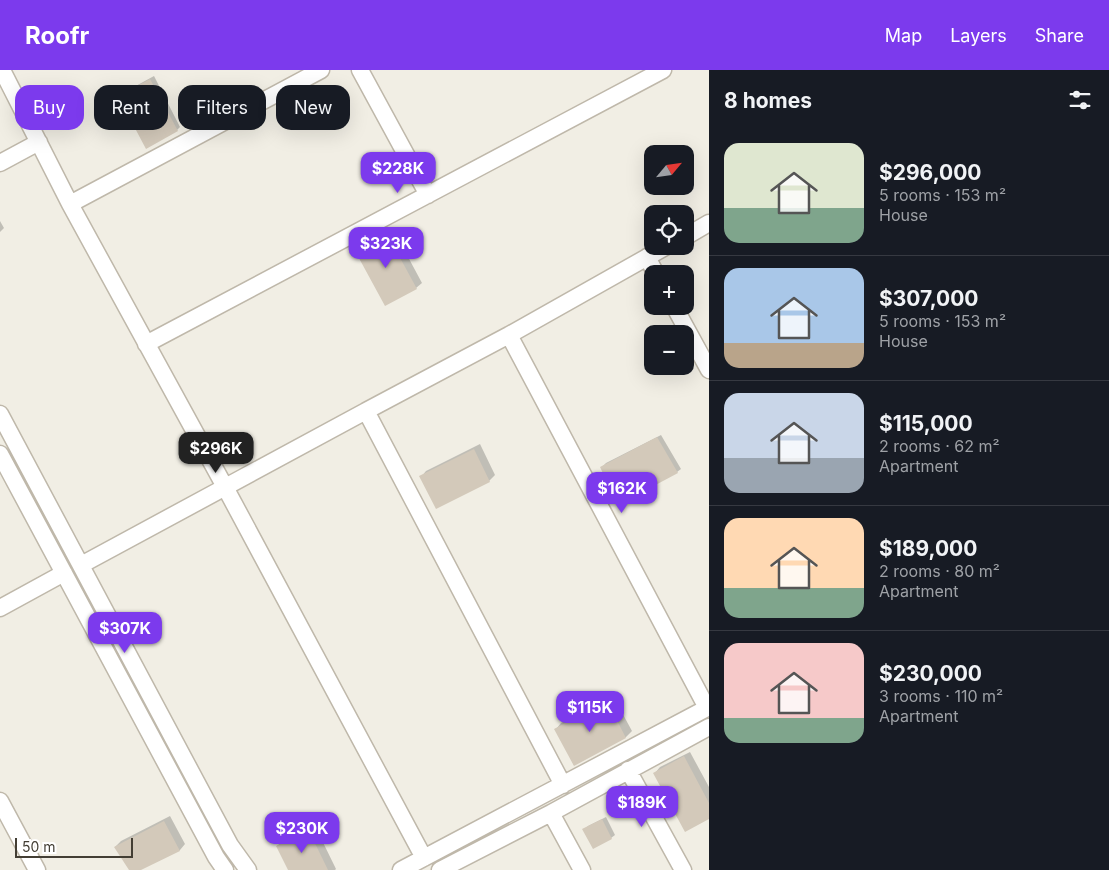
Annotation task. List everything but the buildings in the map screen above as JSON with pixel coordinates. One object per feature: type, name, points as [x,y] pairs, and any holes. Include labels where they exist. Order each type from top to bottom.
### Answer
[{"type":"street","points":[[2,70],[70,204],[225,487],[424,858]]},
{"type":"street","points":[[70,204],[321,70]]},
{"type":"street","points":[[360,70],[428,196]]},
{"type":"street","points":[[146,344],[663,70]]},
{"type":"street","points":[[0,162],[38,142]]},
{"type":"street","points":[[694,231],[709,223]]},
{"type":"street","points":[[81,565],[509,335],[651,255]]},
{"type":"street","points":[[647,257],[651,265]]},
{"type":"street","points":[[679,315],[709,370]]},
{"type":"street","points":[[401,870],[708,707],[509,335]]},
{"type":"street","points":[[366,411],[563,785]]},
{"type":"street","points":[[0,414],[230,845],[248,870]]},
{"type":"street","points":[[0,454],[225,870]]},
{"type":"street","points":[[0,608],[64,573]]},
{"type":"street","points":[[440,870],[709,727]]},
{"type":"street","points":[[628,770],[683,870]]},
{"type":"street","points":[[0,801],[37,870]]},
{"type":"street","points":[[550,813],[582,870]]}]
